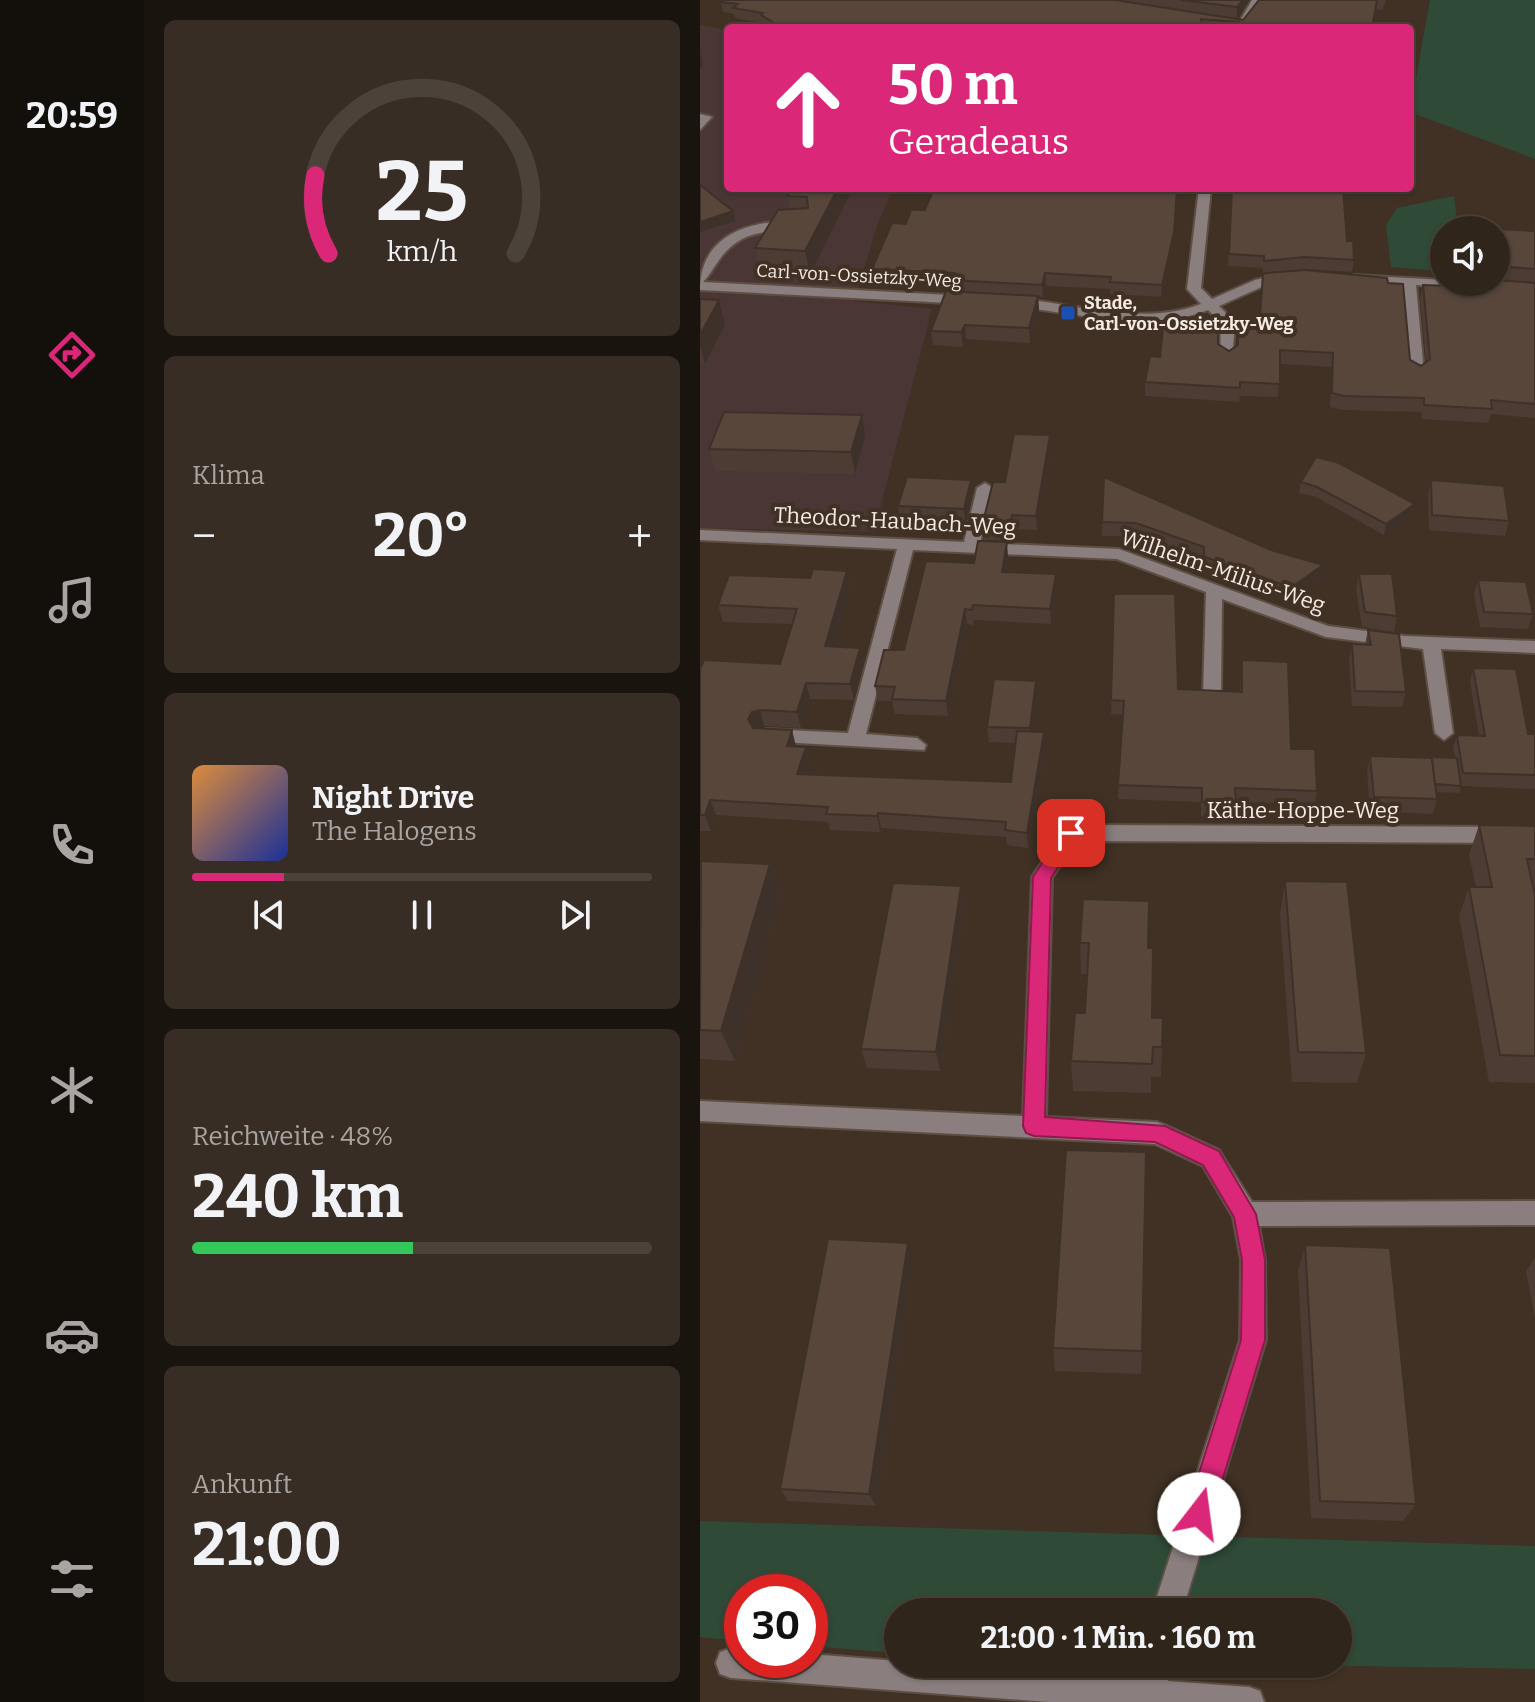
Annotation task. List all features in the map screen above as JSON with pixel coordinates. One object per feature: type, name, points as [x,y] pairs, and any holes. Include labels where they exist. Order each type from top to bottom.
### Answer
[{"type":"street","points":[[1240,24],[1257,0]]},
{"type":"street","points":[[1225,22],[1232,24]]},
{"type":"street","points":[[700,117],[706,117],[700,127]]},
{"type":"street","points":[[1205,192],[1194,289],[1228,322],[1227,358]]},
{"type":"street","points":[[700,279],[721,245],[734,237],[774,225],[806,226]]},
{"type":"street","name":"Carl-von-Ossietzky-Weg","points":[[700,286],[983,301],[1155,316],[1183,314],[1212,304],[1263,279],[1303,276]]},
{"type":"street","points":[[1349,278],[1535,289]]},
{"type":"street","points":[[1409,280],[1417,373]]},
{"type":"street","points":[[971,547],[985,488]]},
{"type":"street","name":"Theodor-Haubach-Weg","points":[[700,535],[1087,552]]},
{"type":"street","points":[[855,740],[906,544]]},
{"type":"street","name":"Wilhelm-Milius-Weg","points":[[1087,552],[1119,554],[1214,592],[1326,631],[1431,643],[1535,647]]},
{"type":"street","points":[[1212,697],[1214,592]]},
{"type":"street","points":[[1431,643],[1444,733]]},
{"type":"street","points":[[765,736],[917,745]]},
{"type":"street","name":"Käthe-Hoppe-Weg","points":[[1034,1126],[1042,877],[1071,833],[1535,835]]},
{"type":"street","points":[[700,1111],[1157,1133],[1211,1158],[1245,1214],[1253,1260],[1253,1340],[1171,1598]]},
{"type":"street","points":[[1245,1214],[1535,1213]]},
{"type":"street","points":[[828,1671],[1249,1702]]},
{"type":"street","points":[[1151,1696],[1154,1678]]},
{"type":"shaded area","points":[[700,25],[724,29],[724,192],[891,192],[878,223],[854,301],[932,309],[874,532],[700,528]]},
{"type":"green space","points":[[1430,0],[1535,0],[1535,159],[1414,114],[1414,90]]},
{"type":"green space","points":[[1454,196],[1456,216],[1430,216],[1430,270],[1391,267],[1386,225],[1397,208]]},
{"type":"green space","points":[[700,1521],[1535,1546],[1535,1669],[1352,1666],[1352,1598],[884,1598],[884,1652],[828,1647],[828,1574],[724,1574],[724,1639],[700,1637]]},
{"type":"building","points":[[1115,0],[1243,20],[1259,0],[1377,0],[1373,24],[1239,24],[1201,19],[1200,24],[776,24],[761,15],[763,13],[733,8],[738,4],[721,2]]},
{"type":"building","points":[[1181,0],[1243,0],[1237,7]]},
{"type":"building","points":[[700,185],[733,211],[700,222]]},
{"type":"building","points":[[790,192],[836,192],[805,251],[755,248],[778,210],[808,208],[807,197],[787,196]]},
{"type":"building","points":[[932,192],[1177,192],[1174,232],[1162,285],[1110,282],[1111,277],[1045,273],[1042,285],[952,280],[955,273],[872,269],[892,223],[906,224],[911,210],[925,210]]},
{"type":"building","points":[[1232,192],[1343,192],[1347,241],[1353,241],[1354,260],[1304,257],[1264,261],[1264,256],[1229,254]]},
{"type":"building","points":[[1510,230],[1535,231],[1535,269],[1510,267]]},
{"type":"building","points":[[1305,270],[1387,278],[1388,283],[1403,284],[1410,360],[1421,366],[1430,359],[1423,285],[1430,285],[1430,296],[1510,296],[1510,281],[1535,283],[1535,404],[1491,400],[1492,409],[1424,405],[1424,398],[1344,396],[1332,393],[1333,353],[1280,350],[1280,384],[1240,382],[1240,388],[1145,382],[1150,356],[1160,357],[1164,320],[1218,327],[1218,344],[1229,351],[1238,345],[1238,327],[1252,328],[1252,318],[1260,318],[1263,274]]},
{"type":"building","points":[[946,291],[1038,296],[1029,328],[965,325],[961,332],[931,331]]},
{"type":"building","points":[[700,299],[719,300],[700,335]]},
{"type":"building","points":[[724,412],[862,415],[851,452],[709,449]]},
{"type":"building","points":[[1014,434],[1050,435],[1036,516],[1012,515],[1010,527],[982,526],[993,482],[1005,482]]},
{"type":"building","points":[[1316,457],[1339,463],[1415,504],[1386,524],[1317,487],[1301,482]]},
{"type":"building","points":[[907,477],[971,480],[964,509],[898,506]]},
{"type":"building","points":[[1104,477],[1271,550],[1323,565],[1292,587],[1237,571],[1204,556],[1204,547],[1136,523],[1102,522]]},
{"type":"building","points":[[1431,480],[1504,486],[1509,521],[1432,515]]},
{"type":"building","points":[[978,541],[1007,542],[1002,572],[1056,574],[1050,609],[973,605],[972,610],[965,609],[946,701],[892,699],[895,687],[875,686],[884,650],[904,650],[926,561],[974,563]]},
{"type":"building","points":[[813,569],[847,571],[825,646],[860,648],[850,684],[806,683],[797,712],[752,712],[748,719],[753,728],[792,730],[787,746],[806,747],[797,774],[1011,782],[1017,731],[1044,732],[1027,833],[1005,830],[1006,822],[878,813],[877,816],[826,814],[828,807],[710,800],[705,815],[700,815],[700,669],[704,660],[780,664],[797,609],[718,605],[729,575],[810,578]]},
{"type":"building","points":[[1359,574],[1392,574],[1397,616],[1365,612]]},
{"type":"building","points":[[1478,580],[1526,582],[1533,614],[1484,612]]},
{"type":"building","points":[[1114,594],[1175,594],[1178,689],[1242,692],[1242,660],[1288,662],[1291,749],[1315,749],[1317,791],[1235,788],[1236,803],[1202,802],[1202,788],[1118,785],[1124,701],[1111,700]]},
{"type":"building","points":[[1368,630],[1399,634],[1406,692],[1355,691],[1352,644],[1371,645]]},
{"type":"building","points":[[1473,668],[1516,669],[1528,734],[1535,734],[1535,775],[1463,773],[1457,735],[1485,736]]},
{"type":"building","points":[[994,679],[1036,681],[1030,728],[987,727]]},
{"type":"building","points":[[1370,756],[1432,758],[1437,799],[1374,797]]},
{"type":"building","points":[[1430,757],[1457,758],[1461,786],[1435,784]]},
{"type":"building","points":[[1479,825],[1535,826],[1535,859],[1527,859],[1535,895],[1535,1056],[1500,1055],[1469,887],[1492,887]]},
{"type":"building","points":[[701,861],[770,864],[721,1031],[700,1030]]},
{"type":"building","points":[[1285,881],[1347,882],[1366,1053],[1298,1052]]},
{"type":"building","points":[[893,883],[961,886],[936,1052],[861,1049]]},
{"type":"building","points":[[1083,899],[1149,901],[1148,948],[1153,948],[1152,1018],[1163,1018],[1162,1047],[1153,1047],[1152,1064],[1071,1061],[1075,1013],[1085,1013],[1089,943],[1080,943]]},
{"type":"building","points":[[1066,1150],[1146,1152],[1142,1351],[1053,1348]]},
{"type":"building","points":[[828,1239],[908,1243],[869,1494],[780,1489]]},
{"type":"building","points":[[1305,1245],[1390,1248],[1416,1504],[1320,1501]]},
{"type":"place","name":"Stade, Carl-von-Ossietzky-Weg","points":[[1068,313]]},
{"type":"route","points":[[1071,833],[1042,877],[1034,1126],[1157,1133],[1211,1158],[1245,1214],[1253,1260],[1253,1340],[1221,1435],[1199,1514]]}]
